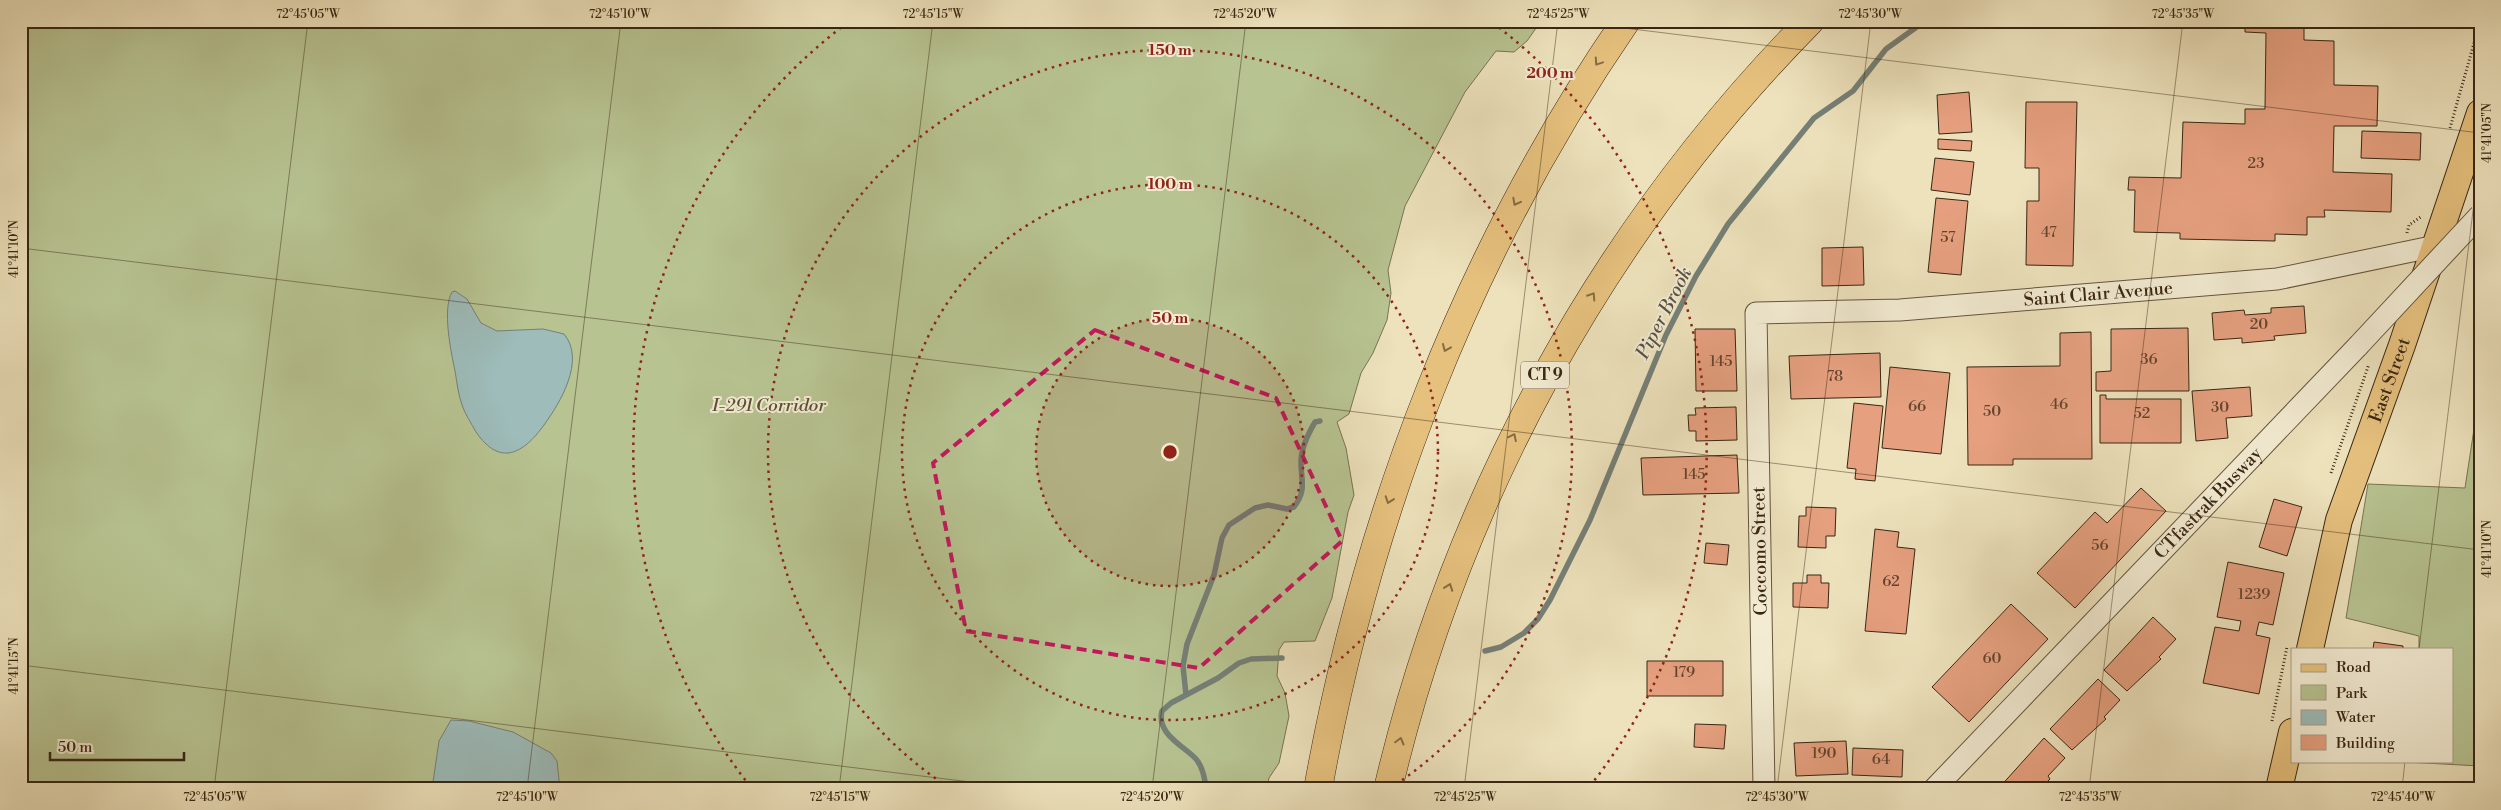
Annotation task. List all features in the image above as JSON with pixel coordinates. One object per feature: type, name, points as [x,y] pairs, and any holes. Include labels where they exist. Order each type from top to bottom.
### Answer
[{"type":"highway","points":[[1318,789],[1341,673],[1364,582],[1387,505],[1431,385],[1464,305],[1519,196],[1569,107],[1626,21]]},
{"type":"highway","name":"CT 9","points":[[1388,789],[1424,658],[1457,566],[1501,463],[1545,376],[1603,278],[1666,188],[1735,103],[1810,21]]},
{"type":"main road","name":"East Street","points":[[2310,648],[2327,566],[2344,505],[2436,246],[2480,113]]},
{"type":"main road","points":[[2279,789],[2291,736]]},
{"type":"street","name":"CTfastrak Busway","points":[[1934,789],[2358,346],[2480,215]]},
{"type":"street","name":"Saint Clair Avenue","points":[[1756,313],[1900,310],[2277,279],[2436,246]]},
{"type":"street","name":"Coccomo Street","points":[[1756,313],[1764,789]]},
{"type":"path","points":[[2448,135],[2480,22]]},
{"type":"path","points":[[2409,225],[2425,214]]},
{"type":"highlighted area","points":[[1095,330],[1276,398],[1342,541],[1199,668],[966,631],[933,463]]},
{"type":"green space","name":"I-291 Corridor","points":[[21,21],[1541,21],[1527,41],[1514,52],[1496,51],[1465,92],[1405,206],[1388,270],[1391,293],[1387,320],[1373,353],[1361,373],[1349,414],[1337,422],[1346,448],[1354,495],[1348,512],[1332,598],[1315,641],[1284,642],[1279,650],[1277,676],[1285,693],[1289,716],[1279,763],[1269,778],[1267,789],[21,789]]},
{"type":"green space","points":[[2474,429],[2480,429],[2480,766],[2406,762],[2454,762],[2454,648],[2419,648],[2419,636],[2346,618],[2368,484],[2465,488]]},
{"type":"water","points":[[455,291],[467,299],[481,323],[497,331],[543,329],[564,334],[570,344],[572,368],[563,393],[544,425],[520,449],[503,453],[494,450],[476,432],[466,415],[459,392],[448,331],[449,299],[452,292]]},
{"type":"water","points":[[451,720],[469,721],[513,732],[551,753],[557,761],[560,789],[432,789],[439,741]]},
{"type":"building","points":[[2245,21],[2304,21],[2304,40],[2334,41],[2334,85],[2378,86],[2377,126],[2334,126],[2333,172],[2392,174],[2391,212],[2324,210],[2325,217],[2307,217],[2307,235],[2275,234],[2275,241],[2180,239],[2180,233],[2134,232],[2135,190],[2128,190],[2129,177],[2181,178],[2183,122],[2245,124],[2245,109],[2265,109],[2266,33],[2245,32]]},
{"type":"building","points":[[1969,92],[1972,132],[1939,134],[1937,95]]},
{"type":"building","points":[[2026,102],[2077,102],[2073,266],[2026,265],[2027,201],[2039,201],[2039,168],[2025,168]]},
{"type":"building","points":[[2362,131],[2421,133],[2420,160],[2361,158]]},
{"type":"building","points":[[1938,139],[1972,141],[1971,151],[1938,149]]},
{"type":"building","points":[[1935,158],[1974,162],[1970,195],[1931,190]]},
{"type":"building","points":[[1936,198],[1968,201],[1961,275],[1928,272]]},
{"type":"building","points":[[1863,247],[1864,285],[1822,286],[1822,248]]},
{"type":"building","points":[[2304,306],[2306,333],[2274,336],[2275,340],[2242,343],[2242,338],[2214,340],[2212,313],[2244,310],[2245,315],[2271,313],[2271,308]]},
{"type":"building","points":[[2188,328],[2189,391],[2096,391],[2096,372],[2111,371],[2111,329]]},
{"type":"building","points":[[1695,329],[1735,329],[1737,391],[1696,391]]},
{"type":"building","points":[[2091,332],[2092,459],[2013,459],[2013,465],[1968,465],[1967,367],[2060,366],[2060,333]]},
{"type":"building","points":[[1880,353],[1881,397],[1791,399],[1789,356]]},
{"type":"building","points":[[1890,367],[1950,373],[1941,454],[1882,448]]},
{"type":"building","points":[[2250,387],[2252,416],[2226,418],[2228,438],[2196,441],[2192,391]]},
{"type":"building","points":[[2100,395],[2106,395],[2106,399],[2181,399],[2181,443],[2100,443]]},
{"type":"building","points":[[1854,403],[1883,406],[1875,481],[1855,479],[1856,469],[1847,468]]},
{"type":"building","points":[[1736,407],[1737,440],[1696,441],[1696,431],[1689,431],[1688,415],[1696,415],[1695,408]]},
{"type":"building","points":[[1737,455],[1739,493],[1643,495],[1641,458]]},
{"type":"building","points":[[2141,488],[2166,511],[2075,608],[2037,573],[2095,512],[2107,523]]},
{"type":"building","points":[[2274,499],[2302,507],[2287,556],[2259,547]]},
{"type":"building","points":[[1806,507],[1836,508],[1835,536],[1826,536],[1826,548],[1798,547],[1799,516],[1806,516]]},
{"type":"building","points":[[1875,529],[1899,532],[1897,547],[1915,549],[1906,634],[1865,631]]},
{"type":"building","points":[[1706,543],[1729,545],[1727,565],[1704,563]]},
{"type":"building","points":[[2228,562],[2284,573],[2273,625],[2259,622],[2256,635],[2270,638],[2259,694],[2203,683],[2215,627],[2239,631],[2241,621],[2217,617]]},
{"type":"building","points":[[1807,575],[1821,575],[1821,583],[1829,583],[1828,608],[1793,607],[1793,583],[1807,583]]},
{"type":"building","points":[[2011,604],[2048,639],[1969,722],[1932,687]]},
{"type":"building","points":[[2153,617],[2176,639],[2159,657],[2161,659],[2127,691],[2104,670]]},
{"type":"building","points":[[2374,642],[2403,646],[2403,648],[2373,648]]},
{"type":"building","points":[[1647,661],[1723,661],[1723,696],[1647,696]]},
{"type":"building","points":[[2098,679],[2120,700],[2104,717],[2106,719],[2072,750],[2050,729]]},
{"type":"building","points":[[1695,724],[1726,725],[1724,749],[1694,747]]},
{"type":"building","points":[[2044,738],[2065,758],[2048,776],[2050,779],[2040,789],[1998,789]]},
{"type":"building","points":[[1846,741],[1848,774],[1796,776],[1794,743]]},
{"type":"building","points":[[1853,748],[1903,750],[1902,777],[1852,775]]},
{"type":"waterway","name":"Piper Brook","points":[[1485,651],[1501,647],[1524,633],[1538,619],[1550,600],[1590,520],[1666,335],[1696,276],[1728,224],[1814,118],[1853,91],[1886,49],[1925,21]]},
{"type":"waterway","points":[[1186,695],[1183,666],[1187,644],[1214,575],[1222,538],[1229,525],[1255,508],[1268,505],[1287,509],[1294,507],[1302,490],[1301,457],[1307,436],[1315,422],[1320,421]]},
{"type":"waterway","name":"Piper Brook","points":[[1206,789],[1203,773],[1196,759],[1172,739],[1163,726],[1161,719],[1162,711],[1171,703],[1218,678],[1239,663],[1251,659],[1282,658]]}]
